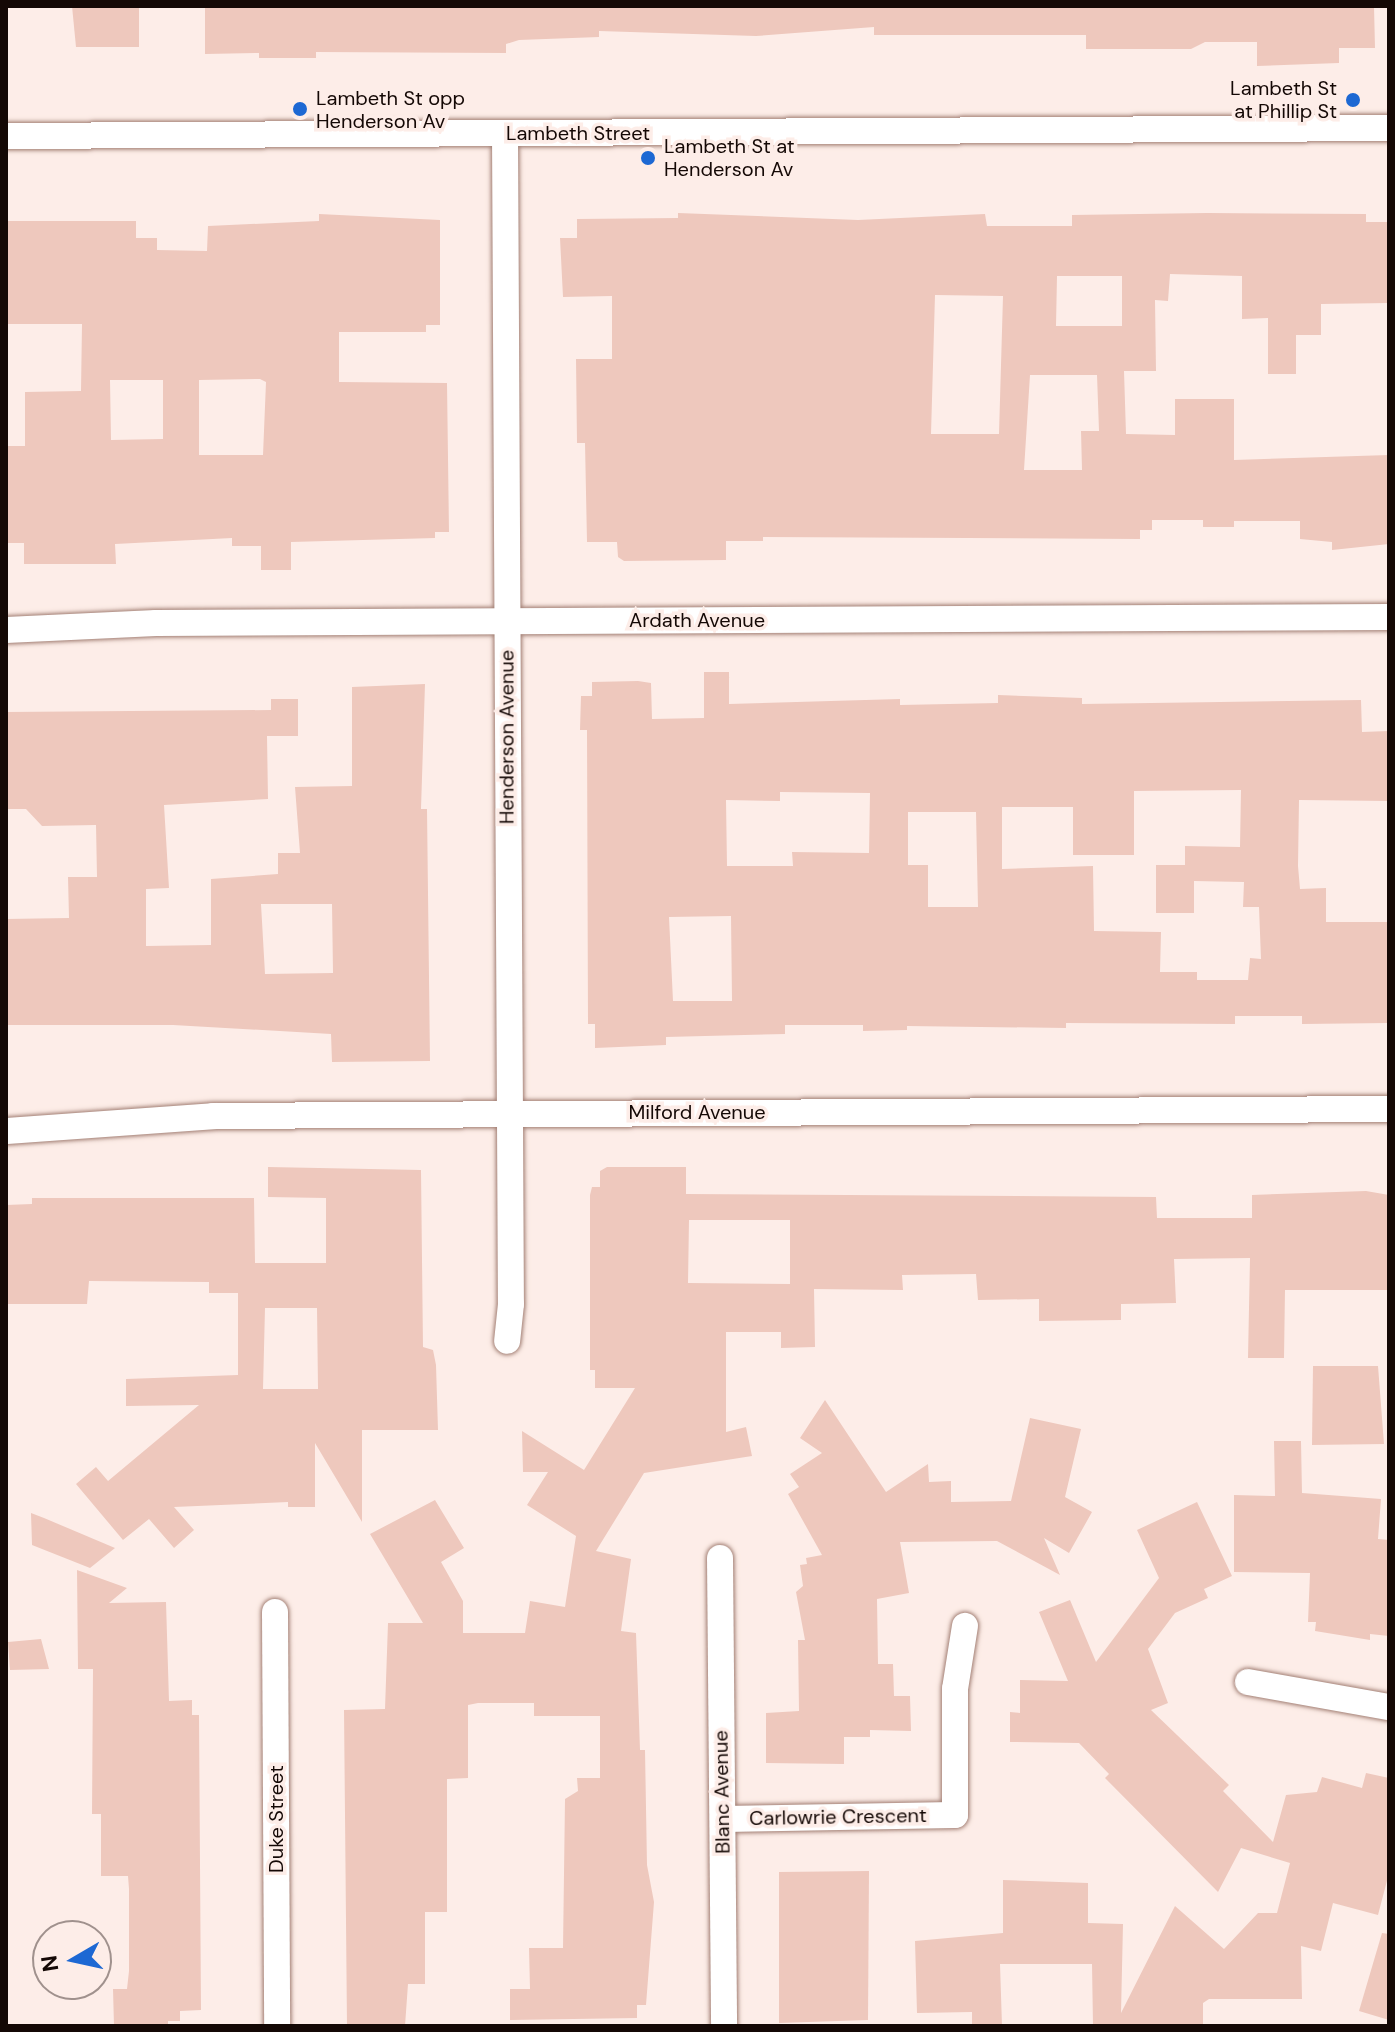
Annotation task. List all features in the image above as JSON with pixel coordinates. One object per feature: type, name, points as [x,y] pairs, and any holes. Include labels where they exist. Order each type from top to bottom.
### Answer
[{"type":"street","name":"Lambeth Street","points":[[6,136],[1389,128]]},
{"type":"street","name":"Henderson Avenue","points":[[505,133],[507,1341]]},
{"type":"street","name":"Ardath Avenue","points":[[6,630],[156,623],[1389,617]]},
{"type":"street","name":"Milford Avenue","points":[[6,1131],[213,1116],[1389,1109]]},
{"type":"street","name":"Blanc Avenue","points":[[720,1558],[724,2026]]},
{"type":"street","name":"Duke Street","points":[[275,1612],[277,2026]]},
{"type":"street","name":"Carlowrie Crescent","points":[[723,1819],[955,1815],[955,1689],[965,1626]]},
{"type":"street","points":[[1248,1682],[1389,1707]]},
{"type":"building","points":[[72,6],[139,6],[139,47],[76,47]]},
{"type":"building","points":[[205,6],[1374,6],[1375,48],[1339,48],[1339,63],[1257,66],[1257,42],[1205,42],[1191,49],[1086,49],[1086,35],[874,35],[874,27],[756,36],[599,31],[599,37],[519,40],[506,44],[506,53],[316,52],[316,58],[259,58],[259,53],[205,54]]},
{"type":"building","points":[[678,213],[858,220],[985,214],[987,226],[1072,226],[1072,215],[1207,213],[1366,214],[1366,222],[1389,222],[1389,303],[1321,304],[1321,335],[1296,335],[1296,374],[1268,374],[1268,318],[1242,319],[1242,276],[1170,274],[1168,301],[1155,300],[1156,371],[1124,371],[1126,434],[1175,435],[1175,399],[1234,399],[1234,460],[1389,455],[1389,544],[1332,550],[1332,542],[1300,539],[1300,521],[1234,521],[1234,527],[1203,527],[1203,520],[1152,520],[1152,530],[1140,530],[1140,539],[763,537],[763,541],[726,541],[726,560],[624,561],[618,557],[617,542],[587,542],[585,443],[577,443],[576,359],[612,359],[612,296],[563,297],[560,238],[577,238],[577,219],[678,218]],"holes":[[[1057,276],[1122,276],[1122,326],[1056,326]],[[935,295],[1003,296],[999,434],[931,434]],[[1030,375],[1097,375],[1099,431],[1081,431],[1082,470],[1024,470]]]},
{"type":"building","points":[[319,214],[440,220],[440,325],[426,325],[426,332],[339,332],[339,382],[447,383],[449,532],[435,532],[435,538],[291,542],[291,570],[261,570],[261,546],[232,546],[232,538],[115,544],[116,564],[24,564],[24,543],[6,543],[6,446],[25,446],[25,392],[81,391],[82,324],[6,324],[6,221],[136,221],[136,238],[157,238],[157,250],[207,251],[208,226],[319,221]],"holes":[[[260,379],[266,382],[263,455],[199,455],[199,380]],[[110,380],[163,380],[163,439],[111,440]]]},
{"type":"building","points":[[704,672],[729,672],[729,704],[900,699],[900,705],[998,703],[998,695],[1082,698],[1082,704],[1361,700],[1362,732],[1389,731],[1389,801],[1299,800],[1298,866],[1300,889],[1326,888],[1326,922],[1389,922],[1389,1023],[1302,1024],[1302,1016],[1235,1016],[1235,1024],[1066,1023],[1066,1028],[907,1026],[907,1030],[863,1031],[863,1025],[785,1025],[785,1034],[666,1037],[666,1045],[595,1048],[595,1024],[588,1024],[587,730],[580,730],[581,696],[592,696],[592,682],[651,683],[652,719],[704,718]],"holes":[[[1241,790],[1240,847],[1185,846],[1185,865],[1156,865],[1156,913],[1194,913],[1194,881],[1244,882],[1243,907],[1259,907],[1261,959],[1250,958],[1248,980],[1197,980],[1197,972],[1160,972],[1161,932],[1094,931],[1093,866],[1002,869],[1002,807],[1073,807],[1073,855],[1134,855],[1134,791]],[[780,792],[870,793],[869,853],[792,852],[793,866],[727,866],[726,800],[780,801]],[[908,812],[976,812],[978,907],[928,907],[928,865],[908,865]],[[731,916],[732,1001],[673,1001],[669,917]]]},
{"type":"building","points":[[425,684],[421,809],[427,809],[430,1061],[332,1062],[331,1034],[173,1025],[6,1025],[6,919],[69,918],[68,877],[97,877],[96,825],[42,826],[26,809],[6,809],[6,712],[271,710],[271,699],[298,699],[298,736],[267,736],[268,799],[164,805],[169,888],[146,889],[146,946],[211,945],[211,879],[278,874],[278,853],[300,853],[295,787],[352,786],[352,687]],"holes":[[[261,904],[332,904],[333,973],[265,974]]]},
{"type":"building","points":[[268,1167],[421,1170],[423,1347],[433,1350],[436,1365],[438,1430],[362,1430],[362,1522],[315,1443],[315,1507],[288,1507],[288,1502],[174,1507],[194,1530],[174,1548],[149,1519],[123,1540],[76,1484],[96,1467],[108,1481],[199,1405],[126,1406],[126,1379],[238,1375],[238,1293],[209,1293],[209,1282],[89,1281],[87,1304],[6,1304],[6,1205],[32,1204],[32,1198],[254,1198],[255,1263],[326,1263],[326,1198],[268,1197]],"holes":[[[265,1308],[317,1308],[318,1389],[263,1389]]]},
{"type":"building","points":[[607,1167],[686,1167],[686,1194],[1156,1197],[1157,1218],[1252,1218],[1252,1195],[1366,1191],[1389,1195],[1389,1290],[1285,1290],[1284,1358],[1248,1358],[1250,1258],[1174,1259],[1176,1303],[1121,1304],[1121,1320],[1039,1321],[1039,1299],[978,1300],[976,1274],[902,1275],[903,1290],[814,1289],[815,1347],[781,1348],[781,1332],[726,1332],[726,1432],[746,1427],[752,1456],[644,1473],[596,1551],[631,1559],[621,1631],[636,1633],[640,1750],[645,1750],[647,1865],[654,1902],[646,2005],[637,2005],[637,2018],[510,2020],[510,1989],[530,1989],[529,1948],[563,1948],[565,1799],[578,1791],[577,1778],[600,1778],[600,1716],[534,1716],[534,1703],[478,1703],[468,1705],[468,1778],[447,1779],[447,1912],[425,1912],[425,1984],[408,1984],[405,2026],[347,2026],[344,1710],[385,1709],[388,1623],[423,1623],[370,1534],[435,1500],[464,1548],[441,1562],[463,1601],[463,1633],[525,1633],[530,1601],[565,1607],[576,1536],[527,1505],[548,1472],[523,1472],[522,1431],[584,1470],[635,1388],[595,1388],[595,1370],[590,1370],[590,1195],[592,1187],[600,1187],[600,1171]],"holes":[[[689,1220],[790,1220],[790,1284],[688,1283]]]},
{"type":"building","points":[[1313,1366],[1378,1366],[1384,1444],[1312,1445]]},
{"type":"building","points":[[825,1400],[886,1492],[928,1464],[929,1482],[951,1481],[951,1502],[1011,1501],[1030,1418],[1081,1429],[1065,1497],[1092,1512],[1069,1553],[1044,1538],[1060,1575],[997,1541],[900,1542],[909,1593],[877,1599],[878,1664],[893,1664],[894,1696],[910,1696],[911,1731],[870,1730],[870,1737],[844,1737],[844,1764],[766,1763],[766,1713],[799,1711],[798,1640],[805,1640],[796,1592],[803,1586],[800,1565],[807,1564],[806,1558],[822,1555],[788,1494],[799,1487],[790,1474],[822,1453],[800,1438]]},
{"type":"building","points":[[1274,1441],[1301,1441],[1302,1493],[1381,1499],[1378,1539],[1389,1540],[1389,1636],[1370,1634],[1370,1640],[1315,1631],[1316,1622],[1308,1622],[1310,1573],[1234,1572],[1234,1495],[1275,1496]]},
{"type":"building","points":[[1197,1502],[1232,1576],[1204,1589],[1208,1598],[1175,1613],[1148,1649],[1168,1703],[1151,1710],[1229,1785],[1223,1791],[1273,1842],[1286,1795],[1317,1792],[1322,1777],[1362,1788],[1366,1773],[1389,1778],[1389,1873],[1378,1915],[1333,1903],[1321,1951],[1301,1946],[1302,1999],[1209,1999],[1203,2003],[1203,2026],[1093,2026],[1092,1964],[1000,1964],[1002,2026],[972,2026],[972,2012],[917,2013],[915,1941],[1003,1933],[1003,1880],[1088,1883],[1088,1923],[1123,1924],[1121,2013],[1175,1906],[1224,1949],[1258,1913],[1277,1913],[1290,1863],[1241,1848],[1218,1892],[1105,1778],[1109,1774],[1079,1743],[1010,1742],[1010,1712],[1020,1713],[1020,1680],[1068,1681],[1039,1612],[1070,1600],[1096,1662],[1159,1578],[1137,1530]]},
{"type":"building","points":[[31,1513],[115,1548],[90,1568],[32,1545]]},
{"type":"building","points":[[77,1570],[127,1588],[109,1603],[166,1602],[169,1701],[192,1700],[192,1715],[199,1715],[201,2010],[180,2011],[180,2021],[168,2021],[168,2026],[114,2026],[113,1989],[127,1989],[129,1971],[128,1876],[101,1876],[101,1814],[92,1814],[93,1669],[78,1669]]},
{"type":"building","points":[[41,1639],[49,1669],[10,1670],[8,1642]]},
{"type":"building","points":[[869,1871],[868,2020],[779,2023],[779,1872]]},
{"type":"building","points":[[1382,1933],[1389,1934],[1389,2020],[1359,2011]]},
{"type":"place","name":"Lambeth St at Phillip St","points":[[1353,100]]},
{"type":"place","name":"Lambeth St opp Henderson Av","points":[[300,109]]},
{"type":"place","name":"Lambeth St at Henderson Av","points":[[648,158]]}]
